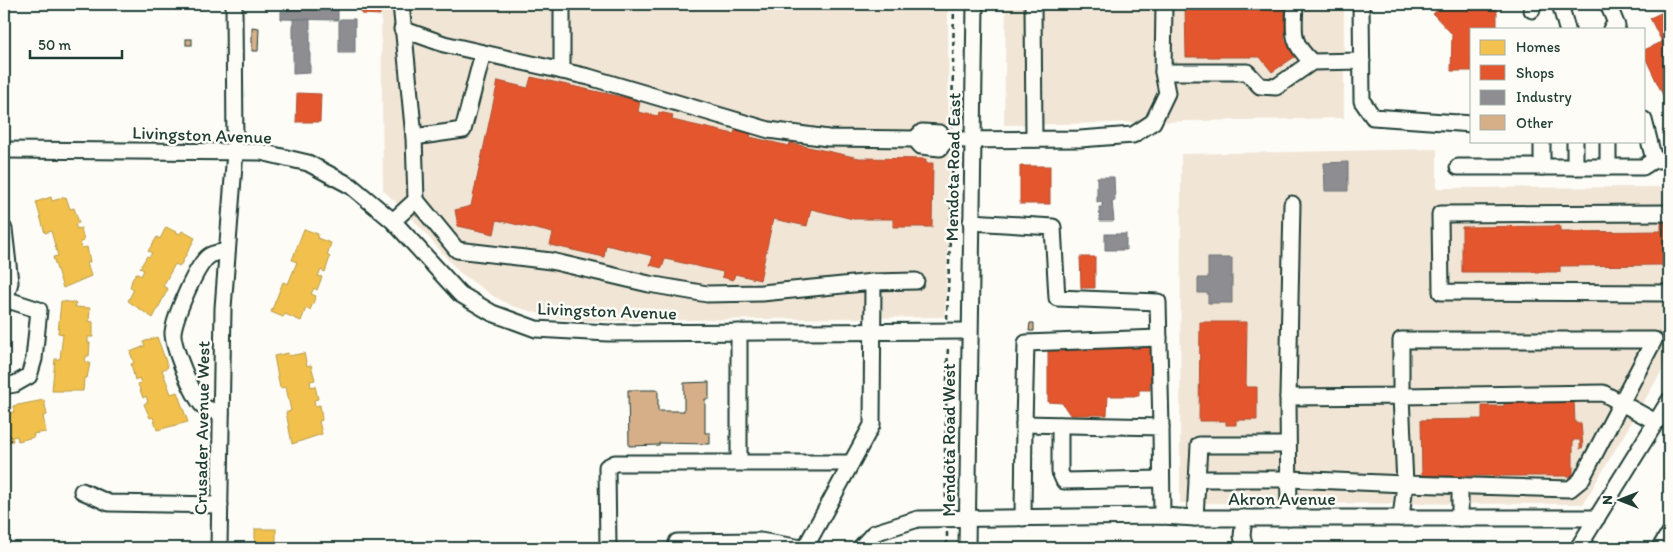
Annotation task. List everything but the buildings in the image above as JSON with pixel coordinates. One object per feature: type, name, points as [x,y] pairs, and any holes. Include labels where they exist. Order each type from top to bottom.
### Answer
[{"type":"highway","points":[[1664,548],[1669,540]]},
{"type":"street","name":"Crusader Avenue West","points":[[219,548],[223,308],[235,152],[234,4]]},
{"type":"street","points":[[401,4],[414,137],[416,200],[458,250],[551,261],[649,284],[707,294],[762,293],[873,282],[916,281]]},
{"type":"street","points":[[562,4],[562,71]]},
{"type":"street","name":"Mendota Road East","points":[[969,331],[975,4]]},
{"type":"street","points":[[1033,4],[1034,139]]},
{"type":"street","points":[[402,29],[421,38],[562,71],[769,130],[828,138],[915,139],[921,146],[940,148],[946,140],[972,138],[1080,139],[1133,135],[1153,122],[1167,93],[1164,72],[1164,4]]},
{"type":"street","points":[[1295,4],[1294,31],[1298,49],[1312,62]]},
{"type":"street","points":[[1361,4],[1362,101],[1373,117],[1470,124]]},
{"type":"street","points":[[1560,4],[1567,28]]},
{"type":"street","points":[[1608,4],[1617,26],[1613,28]]},
{"type":"street","points":[[414,137],[464,130],[483,53]]},
{"type":"street","points":[[1164,72],[1247,72],[1260,86],[1276,87],[1312,62],[1362,61]]},
{"type":"street","points":[[1646,128],[1654,160]]},
{"type":"street","points":[[1542,142],[1542,167]]},
{"type":"street","points":[[1575,142],[1575,167]]},
{"type":"street","points":[[1608,142],[1608,167]]},
{"type":"street","name":"Livingston Avenue","points":[[4,150],[261,152],[308,163],[350,186],[392,220],[460,294],[492,313],[536,329],[608,333],[969,331]]},
{"type":"street","points":[[1458,167],[1643,167],[1654,160],[1669,160]]},
{"type":"street","points":[[392,220],[416,200]]},
{"type":"street","points":[[1289,518],[1288,397],[1292,204]]},
{"type":"street","points":[[1669,213],[1440,214],[1441,292],[1669,294]]},
{"type":"street","points":[[971,222],[1053,228],[1057,298],[1158,302],[1162,516]]},
{"type":"street","points":[[4,229],[10,282],[4,302],[39,310],[34,359],[29,376],[24,380],[4,386]]},
{"type":"street","points":[[221,413],[204,407],[196,395],[173,334],[176,319],[198,270],[209,256],[227,251]]},
{"type":"street","points":[[676,548],[677,542],[760,540],[803,548],[872,425],[873,282]]},
{"type":"street","name":"Mendota Road West","points":[[967,548],[969,331]]},
{"type":"street","points":[[739,332],[739,462]]},
{"type":"street","points":[[1023,518],[1026,343],[1159,338]]},
{"type":"street","points":[[1197,479],[1289,479],[1405,484],[1460,486],[1570,489],[1581,480],[1654,340],[1401,340],[1401,396],[1405,484],[1401,518]]},
{"type":"street","points":[[1288,397],[1603,393],[1623,402],[1656,422]]},
{"type":"street","points":[[1578,548],[1669,401]]},
{"type":"street","points":[[1024,424],[1161,427]]},
{"type":"street","points":[[1060,425],[1060,472],[1064,481],[1161,479]]},
{"type":"street","points":[[1195,518],[1199,444],[1288,445]]},
{"type":"street","points":[[608,548],[607,468],[615,463],[851,463]]},
{"type":"street","points":[[1460,486],[1460,518]]},
{"type":"street","points":[[82,491],[109,503],[220,505]]},
{"type":"street","name":"Akron Avenue","points":[[860,548],[874,533],[918,519],[1162,516],[1195,518],[1597,518]]},
{"type":"street","points":[[1244,518],[1242,536],[1245,548]]},
{"type":"path","points":[[952,112],[954,4]]},
{"type":"path","points":[[947,316],[953,165]]},
{"type":"path","points":[[946,502],[945,448],[949,354]]},
{"type":"path","points":[[947,536],[947,548]]},
{"type":"shaded area","points":[[381,4],[948,4],[949,213],[945,317],[586,321],[555,318],[512,306],[493,296],[459,272],[411,217],[383,190]]},
{"type":"shaded area","points":[[1006,4],[1344,4],[1344,118],[1004,125]]},
{"type":"shaded area","points":[[1437,149],[1437,188],[1669,187],[1669,359],[1583,504],[1180,503],[1181,154]]},
{"type":"shaded area","points":[[998,541],[1565,542],[1561,548],[998,548]]}]
